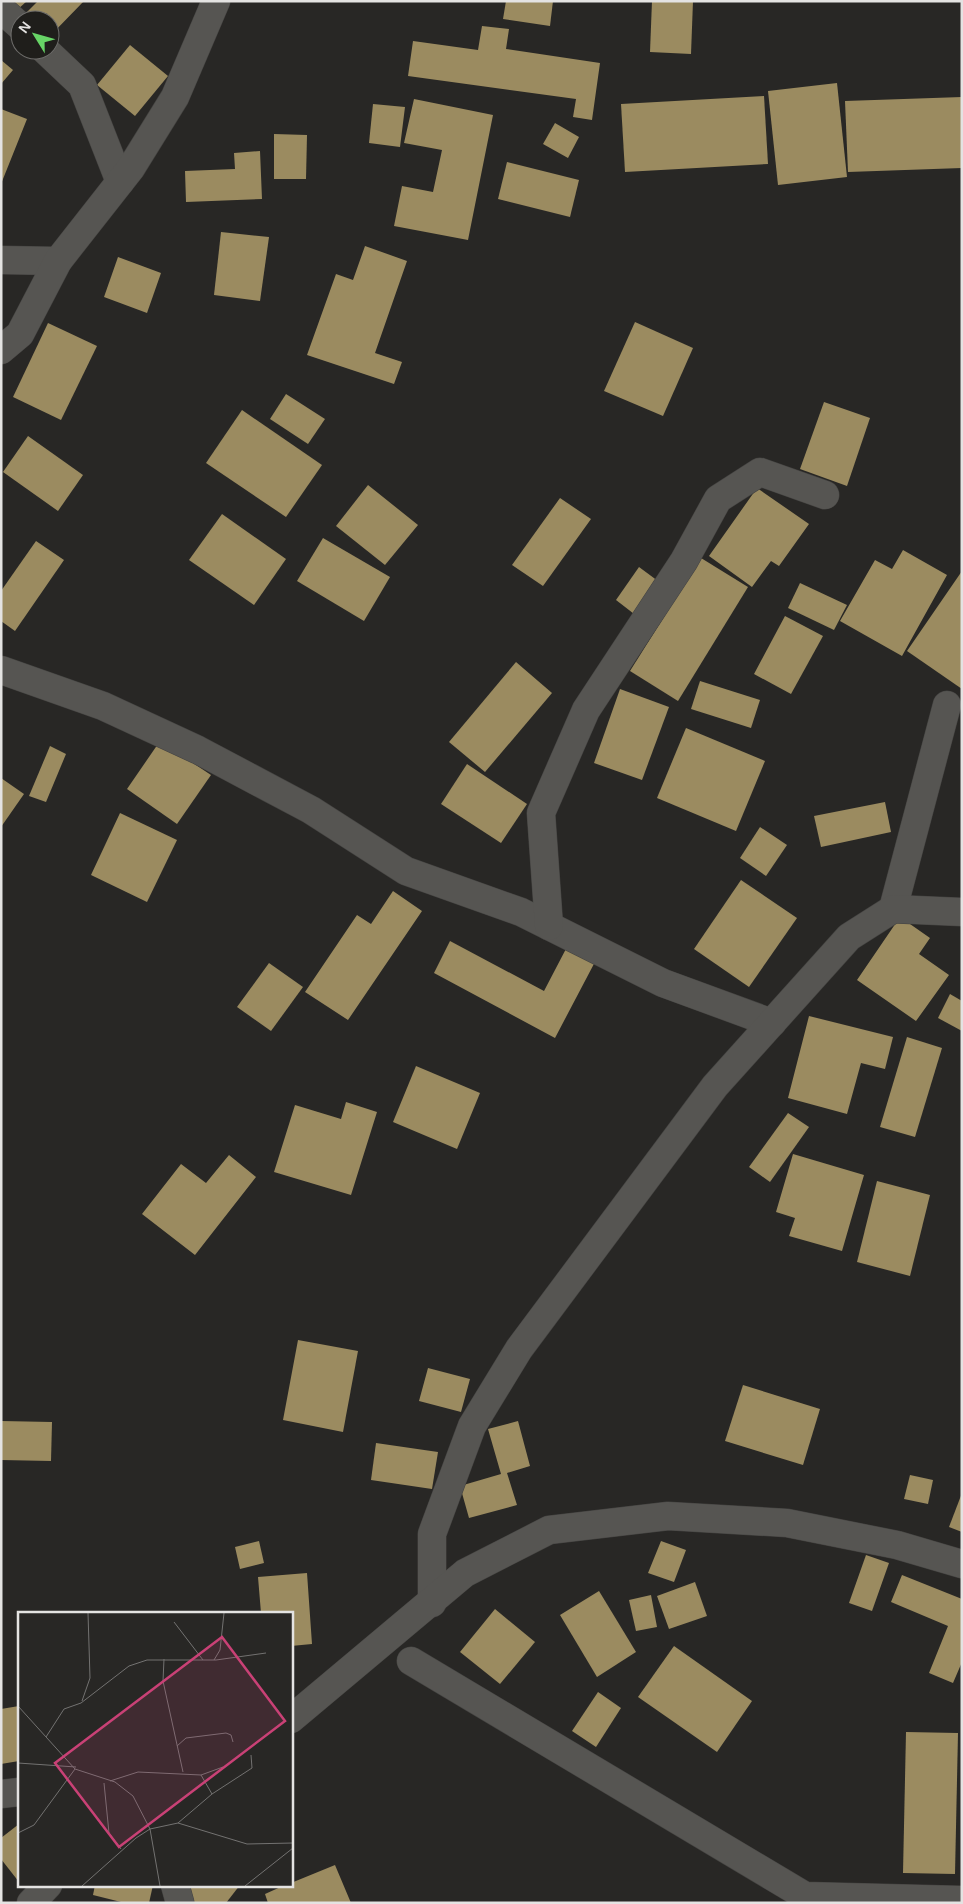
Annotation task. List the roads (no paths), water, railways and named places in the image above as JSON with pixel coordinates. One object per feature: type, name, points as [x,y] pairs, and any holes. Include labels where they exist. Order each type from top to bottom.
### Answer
[{"type":"street","points":[[1,350],[20,334],[58,261],[131,168],[175,97],[216,1]]},
{"type":"street","points":[[56,60],[82,85],[120,182]]},
{"type":"street","points":[[1,260],[58,261]]},
{"type":"street","points":[[549,926],[541,814],[586,710],[684,561],[718,499],[760,472],[826,495]]},
{"type":"street","points":[[1,670],[103,706],[198,750],[311,810],[406,871],[521,912],[662,983],[772,1022]]},
{"type":"street","points":[[893,909],[947,705]]},
{"type":"street","points":[[432,1603],[432,1534],[472,1426],[519,1349],[715,1086],[849,938],[893,909],[962,912]]},
{"type":"street","points":[[292,1718],[432,1603],[465,1573],[549,1530],[668,1516],[787,1523],[897,1545],[962,1564]]},
{"type":"street","points":[[411,1661],[805,1896],[962,1900]]},
{"type":"street","points":[[1,1794],[18,1792]]},
{"type":"street","points":[[31,1903],[47,1886]]},
{"type":"street","points":[[175,1886],[180,1903]]}]
